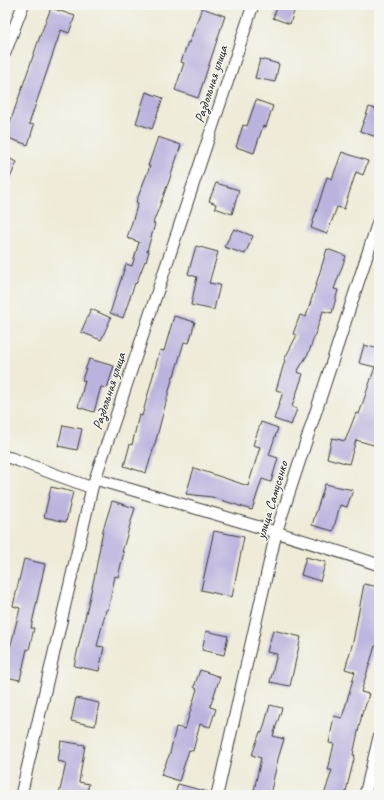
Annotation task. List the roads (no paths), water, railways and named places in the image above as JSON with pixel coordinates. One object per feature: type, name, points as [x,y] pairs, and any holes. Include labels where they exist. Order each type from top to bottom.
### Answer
[{"type":"street","points":[[5,53],[23,5]]},
{"type":"street","name":"Раздольная улица","points":[[20,795],[94,484],[254,5]]},
{"type":"street","name":"улица Самусенко","points":[[217,795],[276,533],[379,219]]},
{"type":"street","points":[[5,457],[94,484],[314,543],[379,565]]},
{"type":"street","points":[[365,795],[379,737]]}]
